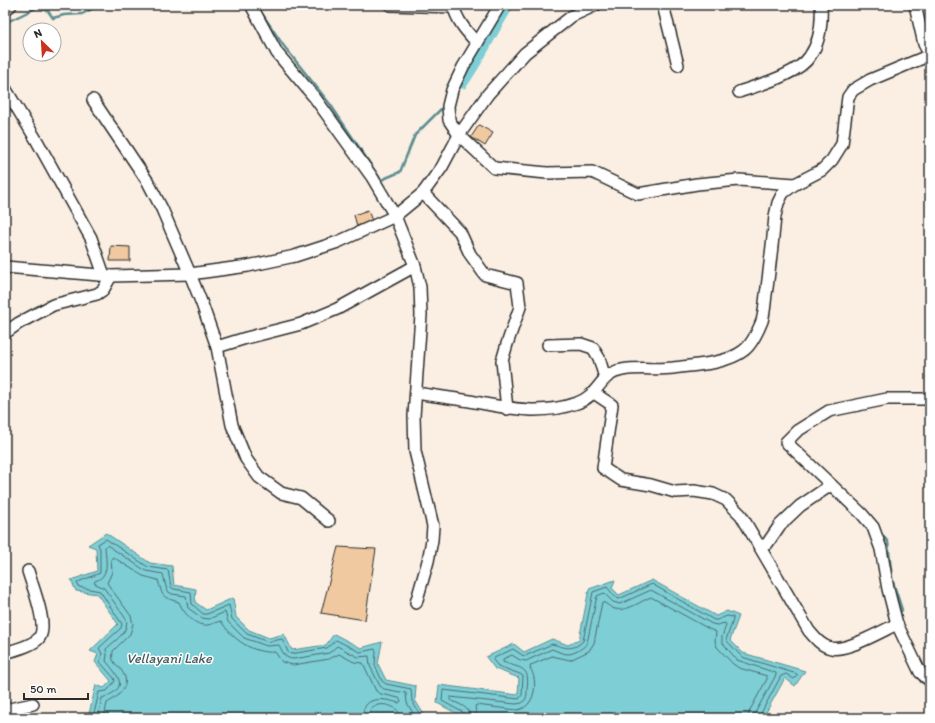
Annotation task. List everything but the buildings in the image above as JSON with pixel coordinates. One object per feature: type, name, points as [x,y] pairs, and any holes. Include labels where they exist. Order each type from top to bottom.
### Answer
[{"type":"street","points":[[5,10],[11,5]]},
{"type":"street","points":[[251,5],[277,52],[315,98],[372,178],[395,216],[415,266],[420,287],[421,315],[414,416],[415,451],[433,526],[428,561],[416,603]]},
{"type":"street","points":[[500,5],[463,68],[452,90],[448,106],[449,120],[459,135],[494,168],[547,173],[592,172],[638,194],[697,184],[739,180],[795,184]]},
{"type":"street","points":[[5,267],[108,276],[190,274],[248,266],[295,256],[338,242],[395,216],[423,193],[442,167],[459,135],[488,94],[525,53],[572,16],[596,5]]},
{"type":"street","points":[[663,5],[678,65]]},
{"type":"street","points":[[739,92],[800,67],[810,56],[818,38],[822,15],[822,5]]},
{"type":"street","points":[[416,393],[469,401],[507,409],[536,411],[565,407],[579,402],[594,393],[609,374],[623,369],[666,368],[729,359],[744,351],[755,337],[762,320],[775,216],[778,203],[783,193],[795,184],[822,170],[832,160],[842,144],[848,97],[853,90],[870,80],[930,55],[924,44],[915,5]]},
{"type":"street","points":[[390,6],[453,6],[463,28],[477,43]]},
{"type":"street","points":[[5,88],[37,141],[91,238],[108,276],[103,290],[97,294],[52,306],[19,323],[5,333]]},
{"type":"street","points":[[93,100],[148,182],[162,209],[190,274],[217,347],[232,425],[246,459],[259,477],[281,493],[301,498],[329,521]]},
{"type":"street","points":[[423,193],[460,232],[470,254],[485,275],[517,283],[520,307],[502,361],[507,409]]},
{"type":"street","points":[[217,347],[301,324],[337,309],[415,266]]},
{"type":"street","points":[[548,345],[581,344],[593,348],[599,358],[605,378]]},
{"type":"street","points":[[594,393],[612,405],[603,468],[621,480],[651,485],[675,492],[694,491],[713,494],[726,500],[741,515],[809,631],[821,644],[831,648],[844,647],[897,624]]},
{"type":"street","points":[[930,399],[887,399],[829,411],[797,431],[786,442],[873,527],[881,549],[888,589],[897,624],[920,672],[930,681]]},
{"type":"street","points":[[759,546],[767,544],[780,525],[800,506],[831,485]]},
{"type":"street","points":[[5,653],[32,643],[39,638],[42,629],[41,616],[28,571]]},
{"type":"street","points":[[5,710],[33,704]]},
{"type":"water","name":"Vellayani Lake","points":[[106,533],[150,563],[172,566],[174,585],[196,589],[195,602],[206,610],[233,598],[236,617],[249,630],[269,638],[284,634],[292,650],[326,645],[334,634],[361,648],[382,642],[378,664],[386,680],[416,686],[415,700],[426,718],[402,718],[378,714],[377,718],[88,718],[96,685],[104,688],[111,681],[95,662],[98,654],[90,651],[118,624],[97,594],[76,591],[71,580],[97,571],[96,548],[88,545]]},
{"type":"water","points":[[615,580],[612,588],[619,595],[652,580],[716,616],[727,611],[739,616],[730,640],[743,653],[805,671],[795,686],[785,678],[763,718],[461,718],[463,717],[437,703],[439,685],[518,695],[519,678],[495,669],[486,657],[514,644],[524,652],[552,639],[568,645],[579,640],[589,589]]},
{"type":"waterway","points":[[5,23],[38,7],[48,11],[53,18],[64,15],[82,14],[94,8],[94,5]]},
{"type":"waterway","points":[[463,84],[476,65],[510,5]]},
{"type":"waterway","points":[[261,12],[283,45],[330,104],[381,180],[400,172],[415,135],[442,108]]},
{"type":"waterway","points":[[458,89],[463,84]]},
{"type":"waterway","points":[[879,531],[888,542],[892,579],[902,610],[898,616]]},
{"type":"waterway","points":[[918,676],[921,682],[925,683]]}]
